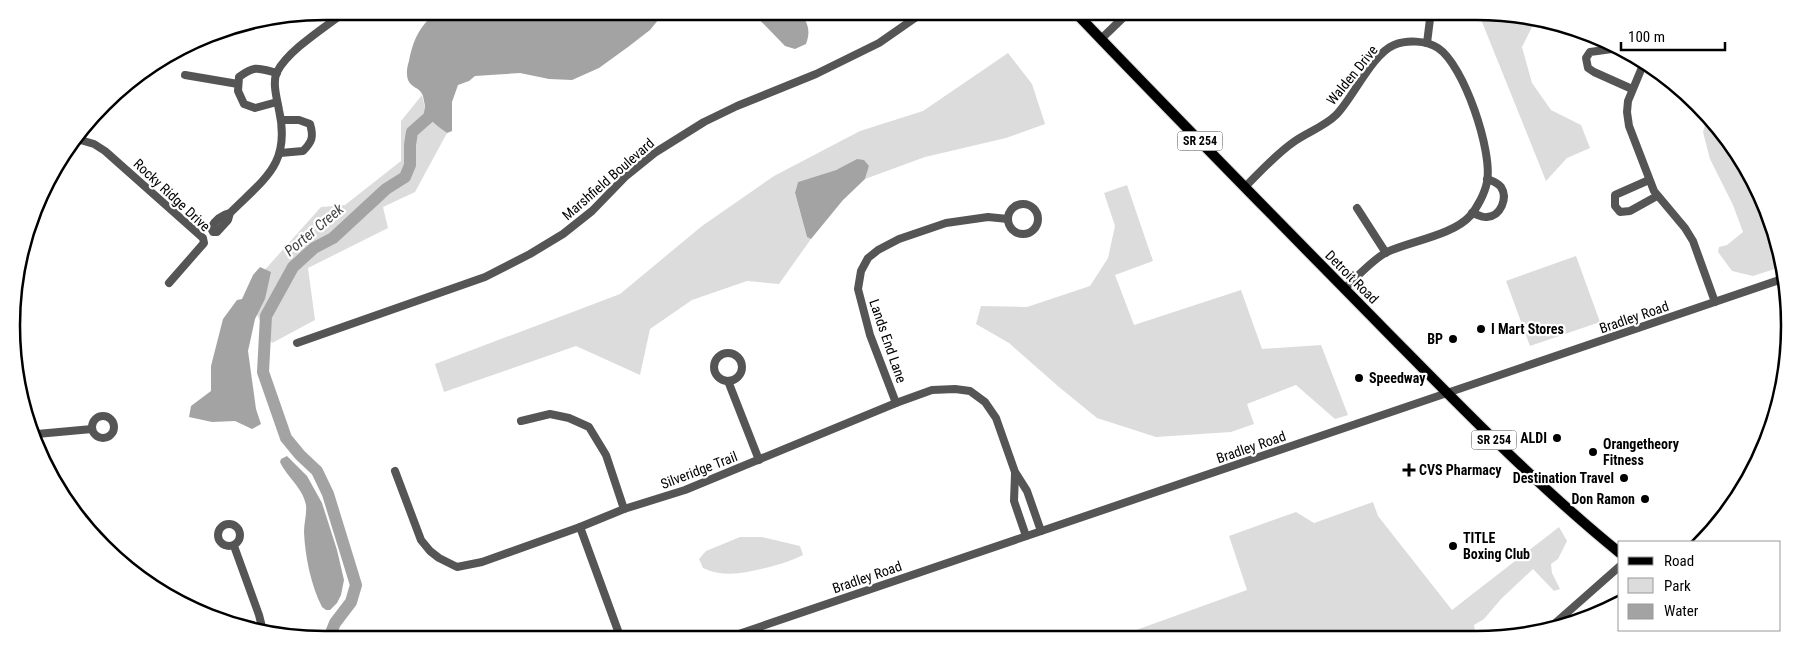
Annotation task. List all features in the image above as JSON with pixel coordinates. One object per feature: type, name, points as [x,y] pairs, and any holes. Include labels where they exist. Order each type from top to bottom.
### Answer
[{"type":"main road","name":"Detroit Road","points":[[1083,20],[1448,394],[1551,494],[1618,552]]},
{"type":"street","points":[[230,213],[274,168],[280,153],[283,138],[275,88],[277,72],[291,54],[334,20]]},
{"type":"street","name":"Marshfield Boulevard","points":[[297,343],[484,277],[530,254],[563,234],[592,211],[625,177],[656,152],[704,122],[737,106],[816,74],[879,43],[912,20]]},
{"type":"street","points":[[1101,39],[1121,20]]},
{"type":"street","points":[[1344,289],[1386,253],[1450,229],[1469,217],[1480,200],[1487,183],[1488,167],[1479,120],[1455,66],[1437,47],[1427,43],[1430,20]]},
{"type":"street","name":"Walden Drive","points":[[1245,187],[1281,152],[1336,115],[1378,58],[1393,46],[1413,42],[1427,43]]},
{"type":"street","points":[[1606,50],[1590,52],[1586,58],[1588,68],[1632,89]]},
{"type":"street","points":[[277,72],[260,68],[250,69],[239,77],[238,84],[238,91],[244,104],[255,108],[277,102]]},
{"type":"street","points":[[1641,69],[1628,101],[1628,120],[1649,180],[1657,196],[1685,228],[1693,241],[1715,302]]},
{"type":"street","points":[[184,75],[238,84]]},
{"type":"street","points":[[280,153],[304,151],[312,143],[313,134],[310,124],[299,120],[281,120]]},
{"type":"street","name":"Rocky Ridge Drive","points":[[83,141],[94,144],[105,152],[203,238],[204,243],[169,283]]},
{"type":"street","points":[[1472,213],[1489,217],[1496,214],[1502,205],[1504,200],[1501,187],[1487,179]]},
{"type":"street","points":[[1649,180],[1615,195],[1615,206],[1620,212],[1627,212],[1657,196]]},
{"type":"street","points":[[1025,204],[1034,209],[1038,223],[1032,231],[1024,234],[1014,232],[1008,219],[1011,210],[1015,206],[1025,204]]},
{"type":"street","points":[[1357,208],[1386,253]]},
{"type":"street","name":"Lands End Lane","points":[[896,403],[870,335],[858,289],[860,271],[868,258],[878,250],[899,239],[946,223],[988,217],[1008,219]]},
{"type":"street","name":"Bradley Road","points":[[747,631],[1777,281]]},
{"type":"street","points":[[728,381],[759,460]]},
{"type":"street","name":"Silveridge Trail","points":[[395,471],[421,540],[439,558],[457,566],[482,562],[624,509],[685,490],[932,390],[954,389],[970,391],[985,402],[996,418],[1015,472],[1027,491],[1041,531]]},
{"type":"street","points":[[521,421],[550,414],[569,418],[589,427],[606,455],[624,509]]},
{"type":"street","points":[[40,434],[92,429]]},
{"type":"street","name":"Silveridge Trail","points":[[1015,472],[1014,501],[1026,536]]},
{"type":"street","points":[[580,527],[618,631]]},
{"type":"street","points":[[234,546],[261,624]]},
{"type":"street","points":[[1559,620],[1618,568]]},
{"type":"green space","points":[[1481,20],[1533,26],[1522,47],[1532,83],[1551,110],[1581,125],[1590,148],[1567,158],[1546,181]]},
{"type":"green space","points":[[1008,53],[1032,84],[1045,124],[1006,138],[925,157],[865,179],[869,166],[857,159],[836,170],[798,182],[795,194],[807,237],[811,239],[779,284],[747,281],[692,300],[650,329],[640,375],[576,346],[444,392],[435,364],[620,294],[702,226],[774,176],[860,131],[923,111]]},
{"type":"green space","points":[[422,95],[425,109],[430,117],[447,133],[415,192],[383,207],[388,228],[308,268],[315,320],[272,343],[245,292],[321,207],[345,205],[401,161],[401,121]]},
{"type":"green space","points":[[1705,124],[1730,156],[1749,190],[1765,227],[1775,269],[1753,276],[1732,271],[1718,252],[1719,247],[1727,245],[1743,232],[1733,205],[1710,159],[1703,132]]},
{"type":"green space","points":[[1127,185],[1153,261],[1115,275],[1134,325],[1241,290],[1262,349],[1321,345],[1348,415],[1335,419],[1296,385],[1247,404],[1254,424],[1231,432],[1156,437],[1097,418],[1009,343],[976,324],[981,306],[1027,307],[1090,286],[1108,258],[1115,226],[1104,193]]},
{"type":"green space","points":[[1576,256],[1600,322],[1530,346],[1506,281]]},
{"type":"green space","points":[[1373,502],[1378,516],[1452,610],[1559,527],[1567,541],[1558,559],[1551,564],[1552,573],[1560,589],[1554,591],[1533,569],[1501,599],[1484,619],[1474,625],[1475,631],[1133,631],[1247,590],[1229,536],[1296,512],[1314,523]]},
{"type":"green space","points":[[740,537],[762,537],[800,546],[803,555],[777,565],[738,573],[720,573],[703,568],[699,559],[706,551]]},
{"type":"water","points":[[428,20],[658,20],[650,30],[599,68],[572,80],[549,79],[520,73],[475,76],[469,81],[458,85],[452,102],[452,131],[447,133],[429,118],[422,93],[409,83],[407,78],[413,46]]},
{"type":"water","points":[[760,20],[805,20],[808,27],[806,44],[795,49],[785,46]]},
{"type":"water","points":[[857,159],[864,160],[869,166],[865,179],[843,200],[811,239],[807,237],[795,193],[798,182],[836,170]]},
{"type":"water","points":[[260,267],[271,272],[265,299],[255,319],[248,351],[256,409],[261,424],[252,429],[235,421],[212,422],[189,417],[191,406],[211,391],[211,366],[223,319],[237,300],[242,299],[253,275]]},
{"type":"water","points":[[287,456],[307,476],[322,503],[337,550],[344,580],[341,595],[337,603],[330,610],[322,607],[312,580],[307,561],[304,529],[306,505],[302,493],[280,462],[281,459]]},
{"type":"waterway","name":"Porter Creek","points":[[332,631],[335,623],[351,602],[356,585],[328,494],[317,471],[286,438],[263,372],[266,316],[293,267],[314,248],[333,238],[386,189],[405,177],[410,165],[412,132],[429,117],[433,101]]},
{"type":"place","name":"I Mart Stores","points":[[1481,329]]},
{"type":"place","name":"BP","points":[[1453,339]]},
{"type":"place","name":"Speedway","points":[[1359,378]]},
{"type":"place","name":"ALDI","points":[[1557,438]]},
{"type":"place","name":"Orangetheory Fitness","points":[[1593,452]]},
{"type":"place","name":"CVS Pharmacy","points":[[1409,470]]},
{"type":"place","name":"Destination Travel","points":[[1624,478]]},
{"type":"place","name":"Don Ramon","points":[[1645,499]]},
{"type":"place","name":"TITLE Boxing Club","points":[[1453,546]]}]
